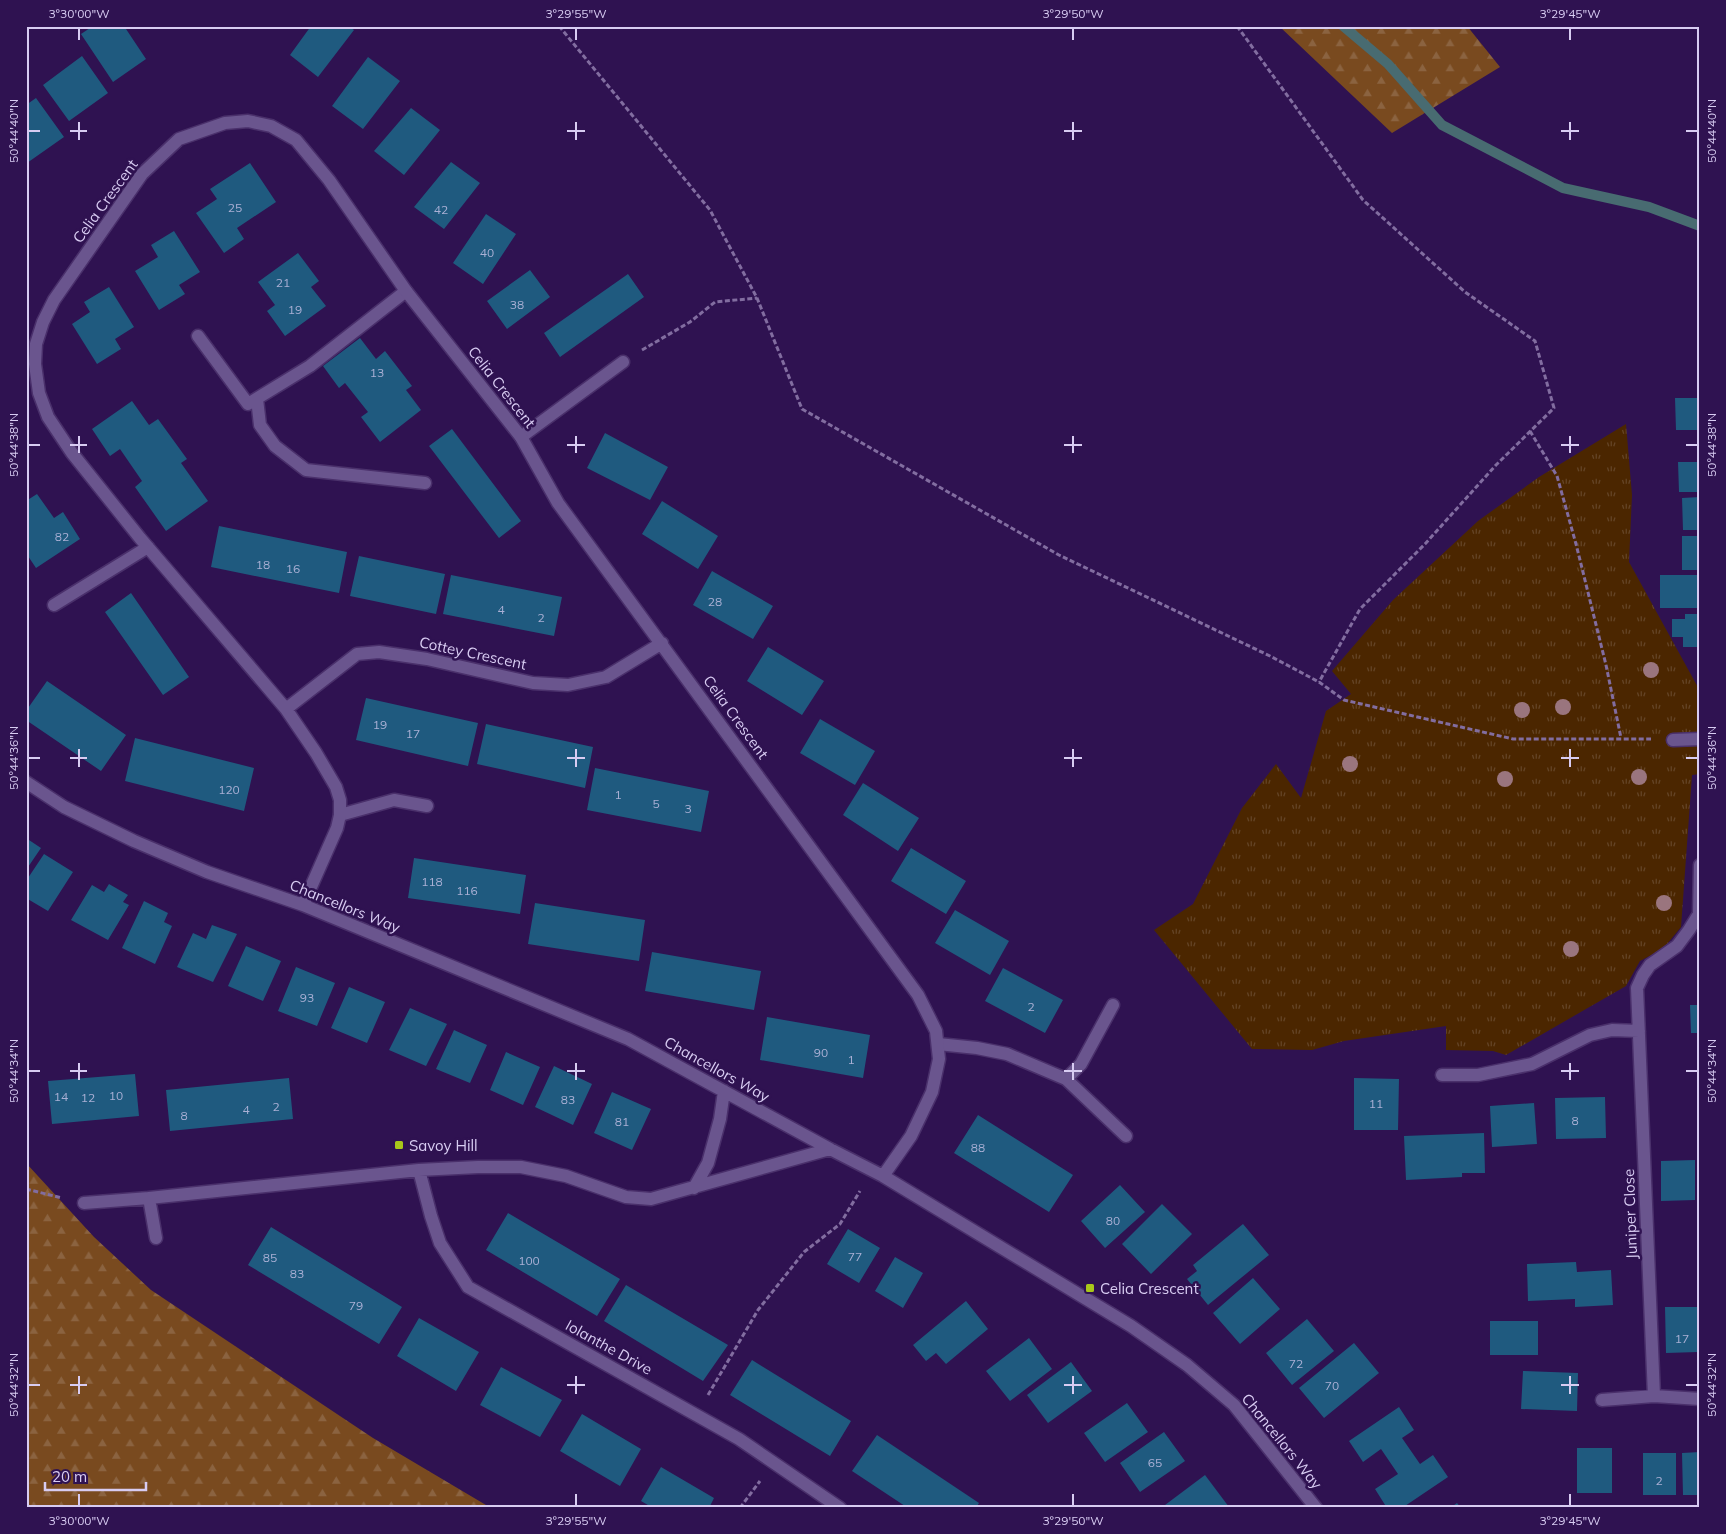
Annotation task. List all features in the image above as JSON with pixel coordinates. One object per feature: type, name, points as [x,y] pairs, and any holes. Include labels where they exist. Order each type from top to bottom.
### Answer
[{"type":"street","name":"Celia Crescent","points":[[304,905],[333,837],[340,815],[340,800],[336,787],[316,752],[286,708],[148,547],[72,453],[48,417],[39,393],[35,364],[36,344],[43,322],[54,300],[142,174],[179,139],[225,123],[248,121],[271,126],[296,140],[329,180],[406,290],[521,437],[558,503],[918,995],[936,1031],[938,1044],[939,1059],[932,1092],[911,1136],[878,1174]]},
{"type":"street","points":[[198,336],[248,404],[310,366],[406,290]]},
{"type":"street","points":[[521,437],[623,362]]},
{"type":"street","points":[[257,399],[260,425],[275,446],[306,470],[425,483]]},
{"type":"street","points":[[54,605],[148,547]]},
{"type":"street","name":"Cottey Crescent","points":[[286,708],[357,654],[379,652],[427,659],[533,683],[568,685],[606,677],[662,643]]},
{"type":"street","points":[[1673,740],[1700,739]]},
{"type":"street","name":"Chancellors Way","points":[[26,782],[64,807],[134,841],[207,872],[304,905],[628,1038],[878,1174],[1131,1326],[1187,1365],[1234,1405],[1316,1508]]},
{"type":"street","points":[[340,815],[394,800],[427,806]]},
{"type":"street","name":"Juniper Close","points":[[1654,1396],[1637,988],[1650,965],[1676,946],[1699,914],[1700,865]]},
{"type":"street","points":[[1066,1079],[1081,1064],[1113,1005]]},
{"type":"street","points":[[1442,1075],[1478,1075],[1532,1064],[1590,1035],[1612,1030],[1639,1031]]},
{"type":"street","points":[[938,1044],[977,1048],[1007,1054],[1066,1079],[1126,1136]]},
{"type":"street","points":[[694,1188],[708,1163],[720,1119],[724,1091]]},
{"type":"street","points":[[84,1203],[419,1170],[478,1167],[521,1167],[566,1176],[626,1197],[651,1199],[830,1149]]},
{"type":"street","name":"Iolanthe Drive","points":[[419,1170],[440,1243],[468,1287],[739,1439],[840,1508]]},
{"type":"street","points":[[149,1198],[156,1238]]},
{"type":"street","points":[[1602,1400],[1654,1396],[1700,1399]]},
{"type":"path","points":[[559,26],[710,210],[757,298],[802,409],[1060,554],[1191,617],[1319,682],[1344,700],[1513,739],[1621,738],[1673,740]]},
{"type":"path","points":[[1237,26],[1363,200],[1465,292],[1535,341],[1554,408],[1496,465],[1425,544],[1360,609],[1319,682]]},
{"type":"path","points":[[623,362],[690,322],[715,302],[757,298]]},
{"type":"path","points":[[1530,431],[1557,476],[1606,664],[1621,738]]},
{"type":"path","points":[[717,1380],[758,1310],[804,1252],[840,1224],[878,1174]]},
{"type":"path","points":[[26,1190],[84,1203]]},
{"type":"path","points":[[740,1508],[774,1462]]},
{"type":"green space","points":[[1279,26],[1467,26],[1500,67],[1392,133]]},
{"type":"green space","points":[[1626,424],[1632,495],[1629,562],[1700,691],[1700,774],[1692,775],[1681,927],[1663,949],[1640,961],[1626,986],[1506,1055],[1493,1051],[1446,1050],[1446,1026],[1344,1041],[1312,1050],[1252,1049],[1154,930],[1193,904],[1242,808],[1276,764],[1301,798],[1326,711],[1351,694],[1332,671],[1393,600],[1478,521],[1539,477]]},
{"type":"green space","points":[[26,1163],[94,1237],[151,1290],[373,1438],[491,1508],[26,1508]]},
{"type":"building","points":[[93,26],[124,26],[146,59],[113,82],[81,34]]},
{"type":"building","points":[[311,26],[348,26],[354,30],[318,77],[290,55]]},
{"type":"building","points":[[82,56],[108,93],[69,121],[43,85]]},
{"type":"building","points":[[368,57],[400,81],[363,129],[332,106]]},
{"type":"building","points":[[36,98],[64,137],[27,163],[26,105]]},
{"type":"building","points":[[411,108],[440,130],[404,175],[374,151]]},
{"type":"building","points":[[451,162],[480,183],[444,229],[414,207]]},
{"type":"building","points":[[250,163],[276,202],[237,228],[244,239],[224,253],[196,213],[217,199],[210,189]]},
{"type":"building","points":[[486,214],[516,234],[483,284],[453,263]]},
{"type":"building","points":[[174,231],[200,272],[179,285],[185,294],[159,310],[135,271],[158,257],[151,245]]},
{"type":"building","points":[[298,253],[319,281],[311,287],[326,306],[285,336],[267,311],[275,305],[258,282]]},
{"type":"building","points":[[530,270],[550,297],[507,329],[487,301]]},
{"type":"building","points":[[628,274],[644,297],[560,357],[544,333]]},
{"type":"building","points":[[109,287],[134,327],[115,339],[121,349],[97,364],[72,324],[90,312],[84,302]]},
{"type":"building","points":[[360,338],[376,359],[385,351],[412,386],[406,390],[421,410],[380,442],[361,417],[368,412],[345,383],[339,388],[323,366]]},
{"type":"building","points":[[1675,398],[1700,398],[1700,430],[1676,430]]},
{"type":"building","points":[[132,401],[149,425],[158,419],[187,459],[181,463],[208,501],[166,531],[135,487],[142,481],[120,449],[110,456],[92,429]]},
{"type":"building","points":[[452,429],[521,521],[499,538],[429,446]]},
{"type":"building","points":[[605,433],[668,467],[650,500],[587,468]]},
{"type":"building","points":[[1678,462],[1700,462],[1700,492],[1679,492]]},
{"type":"building","points":[[37,494],[54,518],[63,512],[80,539],[36,568],[26,553],[26,501]]},
{"type":"building","points":[[1700,497],[1700,530],[1683,530],[1682,498]]},
{"type":"building","points":[[662,501],[718,536],[698,569],[642,534]]},
{"type":"building","points":[[219,526],[347,552],[339,593],[211,567]]},
{"type":"building","points":[[1682,536],[1700,536],[1700,570],[1682,570]]},
{"type":"building","points":[[359,556],[445,574],[436,614],[350,596]]},
{"type":"building","points":[[712,571],[773,606],[753,639],[693,605]]},
{"type":"building","points":[[451,575],[562,597],[554,636],[443,614]]},
{"type":"building","points":[[1660,575],[1700,575],[1700,608],[1660,608]]},
{"type":"building","points":[[131,593],[189,677],[163,695],[105,612]]},
{"type":"building","points":[[1685,614],[1700,614],[1700,647],[1683,647],[1683,637],[1672,637],[1672,619],[1685,619]]},
{"type":"building","points":[[768,647],[824,681],[802,715],[747,681]]},
{"type":"building","points":[[47,681],[126,735],[101,771],[26,720],[26,711]]},
{"type":"building","points":[[366,698],[478,723],[468,766],[356,740]]},
{"type":"building","points":[[820,719],[875,751],[855,785],[800,753]]},
{"type":"building","points":[[486,724],[593,747],[585,788],[477,764]]},
{"type":"building","points":[[135,738],[254,768],[244,811],[125,781]]},
{"type":"building","points":[[595,768],[709,791],[701,832],[587,810]]},
{"type":"building","points":[[863,783],[919,818],[898,851],[843,815]]},
{"type":"building","points":[[26,838],[41,848],[26,870]]},
{"type":"building","points":[[911,848],[966,881],[946,914],[891,881]]},
{"type":"building","points":[[44,854],[73,872],[48,911],[26,898],[26,881]]},
{"type":"building","points":[[414,858],[526,875],[520,914],[408,898]]},
{"type":"building","points":[[109,884],[128,895],[123,902],[129,905],[108,940],[71,920],[92,885],[104,892]]},
{"type":"building","points":[[144,901],[168,913],[164,922],[172,926],[155,964],[122,948]]},
{"type":"building","points":[[535,903],[645,920],[639,961],[528,944]]},
{"type":"building","points":[[955,910],[1009,941],[990,975],[935,943]]},
{"type":"building","points":[[212,925],[237,934],[213,982],[177,967],[193,933],[206,939]]},
{"type":"building","points":[[246,946],[281,961],[263,1001],[228,986]]},
{"type":"building","points":[[652,952],[761,971],[754,1010],[645,991]]},
{"type":"building","points":[[296,967],[335,983],[317,1026],[278,1011]]},
{"type":"building","points":[[1003,968],[1063,1000],[1045,1033],[985,1001]]},
{"type":"building","points":[[349,987],[385,1002],[367,1043],[331,1028]]},
{"type":"building","points":[[1690,1005],[1700,1005],[1700,1033],[1691,1033]]},
{"type":"building","points":[[410,1008],[447,1024],[426,1066],[389,1050]]},
{"type":"building","points":[[767,1017],[870,1035],[863,1078],[760,1060]]},
{"type":"building","points":[[454,1030],[487,1045],[470,1083],[436,1069]]},
{"type":"building","points":[[506,1052],[540,1067],[523,1105],[490,1090]]},
{"type":"building","points":[[554,1066],[592,1084],[573,1125],[535,1107]]},
{"type":"building","points":[[135,1074],[139,1116],[52,1124],[48,1081]]},
{"type":"building","points":[[289,1078],[293,1119],[170,1131],[166,1090]]},
{"type":"building","points":[[1354,1078],[1399,1079],[1398,1130],[1354,1130]]},
{"type":"building","points":[[612,1092],[651,1109],[632,1150],[594,1133]]},
{"type":"building","points":[[1605,1097],[1606,1138],[1556,1139],[1555,1098]]},
{"type":"building","points":[[1534,1103],[1537,1144],[1492,1147],[1490,1106]]},
{"type":"building","points":[[978,1115],[1073,1175],[1049,1212],[954,1153]]},
{"type":"building","points":[[1484,1133],[1485,1173],[1462,1173],[1462,1177],[1406,1180],[1404,1136]]},
{"type":"building","points":[[1695,1160],[1695,1200],[1661,1201],[1661,1161]]},
{"type":"building","points":[[1120,1185],[1145,1212],[1105,1248],[1081,1221]]},
{"type":"building","points":[[1162,1204],[1192,1234],[1151,1274],[1122,1244]]},
{"type":"building","points":[[508,1213],[620,1279],[597,1316],[486,1250]]},
{"type":"building","points":[[1243,1224],[1269,1255],[1208,1305],[1187,1279],[1197,1271],[1193,1265]]},
{"type":"building","points":[[271,1227],[402,1307],[379,1344],[248,1265]]},
{"type":"building","points":[[848,1229],[880,1248],[859,1283],[827,1264]]},
{"type":"building","points":[[895,1257],[923,1273],[903,1308],[875,1291]]},
{"type":"building","points":[[1576,1262],[1577,1272],[1611,1270],[1613,1305],[1575,1307],[1575,1299],[1528,1301],[1527,1264]]},
{"type":"building","points":[[1253,1278],[1280,1309],[1240,1344],[1213,1313]]},
{"type":"building","points":[[626,1285],[728,1345],[703,1381],[604,1321]]},
{"type":"building","points":[[966,1301],[988,1329],[946,1364],[936,1353],[926,1361],[913,1345]]},
{"type":"building","points":[[1665,1307],[1698,1307],[1698,1352],[1666,1353]]},
{"type":"building","points":[[419,1318],[479,1352],[456,1391],[397,1356]]},
{"type":"building","points":[[1307,1319],[1334,1351],[1292,1385],[1266,1353]]},
{"type":"building","points":[[1490,1321],[1538,1321],[1538,1355],[1490,1355]]},
{"type":"building","points":[[1029,1338],[1052,1369],[1010,1401],[986,1371]]},
{"type":"building","points":[[1354,1343],[1379,1373],[1324,1418],[1299,1388]]},
{"type":"building","points":[[752,1360],[851,1421],[830,1456],[730,1395]]},
{"type":"building","points":[[1071,1362],[1092,1391],[1048,1423],[1027,1395]]},
{"type":"building","points":[[501,1367],[562,1400],[540,1437],[480,1405]]},
{"type":"building","points":[[1523,1371],[1578,1373],[1577,1411],[1521,1409]]},
{"type":"building","points":[[1127,1403],[1148,1432],[1105,1462],[1084,1433]]},
{"type":"building","points":[[1399,1407],[1414,1430],[1402,1438],[1420,1464],[1433,1455],[1448,1477],[1402,1508],[1387,1508],[1375,1489],[1398,1474],[1381,1449],[1363,1462],[1349,1441]]},
{"type":"building","points":[[582,1414],[641,1449],[620,1486],[560,1451]]},
{"type":"building","points":[[1164,1432],[1185,1461],[1140,1492],[1120,1463]]},
{"type":"building","points":[[877,1435],[979,1503],[976,1508],[908,1508],[852,1471]]},
{"type":"building","points":[[1577,1448],[1612,1448],[1612,1493],[1577,1493]]},
{"type":"building","points":[[1700,1452],[1700,1495],[1683,1495],[1682,1453]]},
{"type":"building","points":[[1643,1453],[1676,1453],[1676,1495],[1643,1495]]},
{"type":"building","points":[[661,1467],[714,1498],[709,1508],[653,1508],[641,1501]]},
{"type":"building","points":[[1205,1475],[1229,1507],[1161,1508]]},
{"type":"building","points":[[1457,1503],[1461,1508],[1450,1508]]},
{"type":"waterway","points":[[1343,26],[1388,64],[1442,125],[1563,188],[1649,207],[1700,226]]},
{"type":"place","name":"Savoy Hill","points":[[399,1145]]},
{"type":"place","name":"Celia Crescent","points":[[1090,1288]]}]
